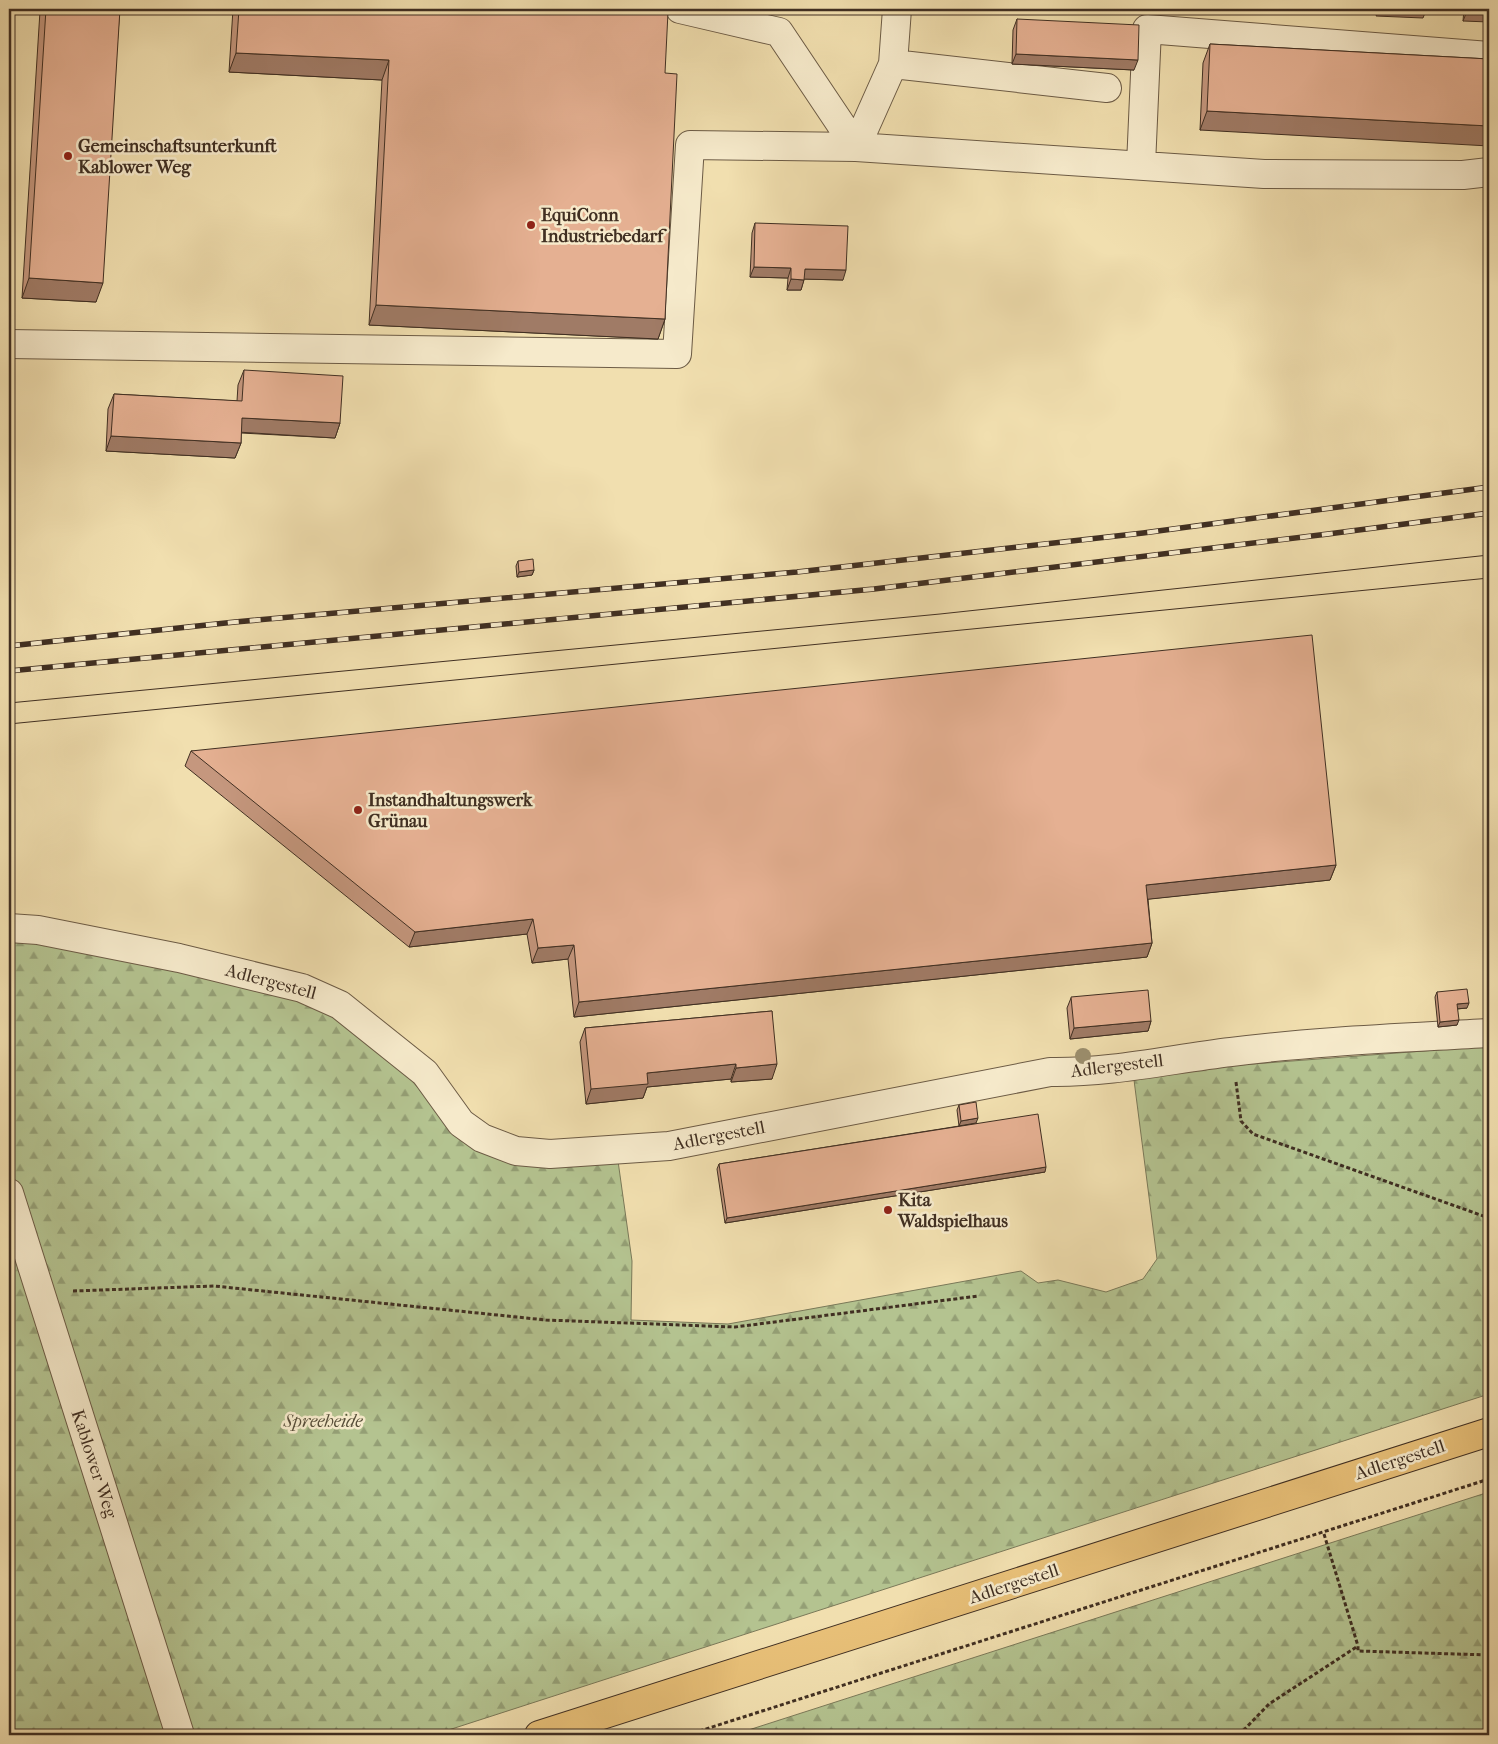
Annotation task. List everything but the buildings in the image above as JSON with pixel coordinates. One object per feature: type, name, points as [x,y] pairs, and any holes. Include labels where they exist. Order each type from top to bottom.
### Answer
[{"type":"main road","name":"Adlergestell","points":[[539,1735],[1489,1432]]},
{"type":"street","points":[[680,9],[779,32],[856,147]]},
{"type":"street","points":[[856,147],[893,64],[897,9]]},
{"type":"street","points":[[1141,165],[1147,29],[1489,56]]},
{"type":"street","points":[[893,64],[1107,88]]},
{"type":"street","points":[[9,344],[677,354],[690,145],[856,147],[1264,174],[1463,175],[1489,172]]},
{"type":"street","name":"Adlergestell","points":[[9,928],[38,930],[179,958],[320,994],[340,1005],[426,1073],[461,1123],[482,1138],[516,1150],[550,1154],[669,1146],[1050,1072],[1077,1073],[1232,1051],[1489,1033]]},
{"type":"street","name":"Kablower Weg","points":[[9,1193],[180,1735]]},
{"type":"path","points":[[1232,1051],[1241,1120],[1253,1134],[1489,1218]]},
{"type":"path","points":[[40,1292],[214,1286],[546,1320],[735,1327],[978,1296]]},
{"type":"path","points":[[687,1735],[1324,1534],[1489,1479]]},
{"type":"path","points":[[1324,1534],[1358,1651],[1489,1654]]},
{"type":"path","points":[[1239,1735],[1269,1704],[1358,1646]]},
{"type":"green space","name":"Spreeheide","points":[[9,938],[138,962],[310,1001],[368,1037],[405,1073],[463,1139],[618,1161],[632,1261],[631,1320],[728,1324],[1021,1271],[1038,1283],[1058,1280],[1106,1292],[1143,1279],[1157,1259],[1134,1080],[1161,1071],[1489,1046],[1489,1394],[433,1735],[9,1735]]},
{"type":"green space","points":[[1489,1492],[1489,1735],[733,1735]]},
{"type":"tram line","points":[[9,703],[940,614],[1489,555]]},
{"type":"tram line","points":[[9,724],[1489,578]]},
{"type":"railway","points":[[9,646],[235,622],[797,572],[1143,533],[1489,487]]},
{"type":"railway","points":[[9,671],[874,589],[1489,513]]},
{"type":"place","name":"Gemeinschaftsunterkunft Kablower Weg","points":[[68,156]]},
{"type":"place","name":"EquiConn Industriebedarf","points":[[531,225]]},
{"type":"place","name":"Instandhaltungswerk Grünau","points":[[358,810]]},
{"type":"place","name":"Kita Waldspielhaus","points":[[888,1210]]}]
